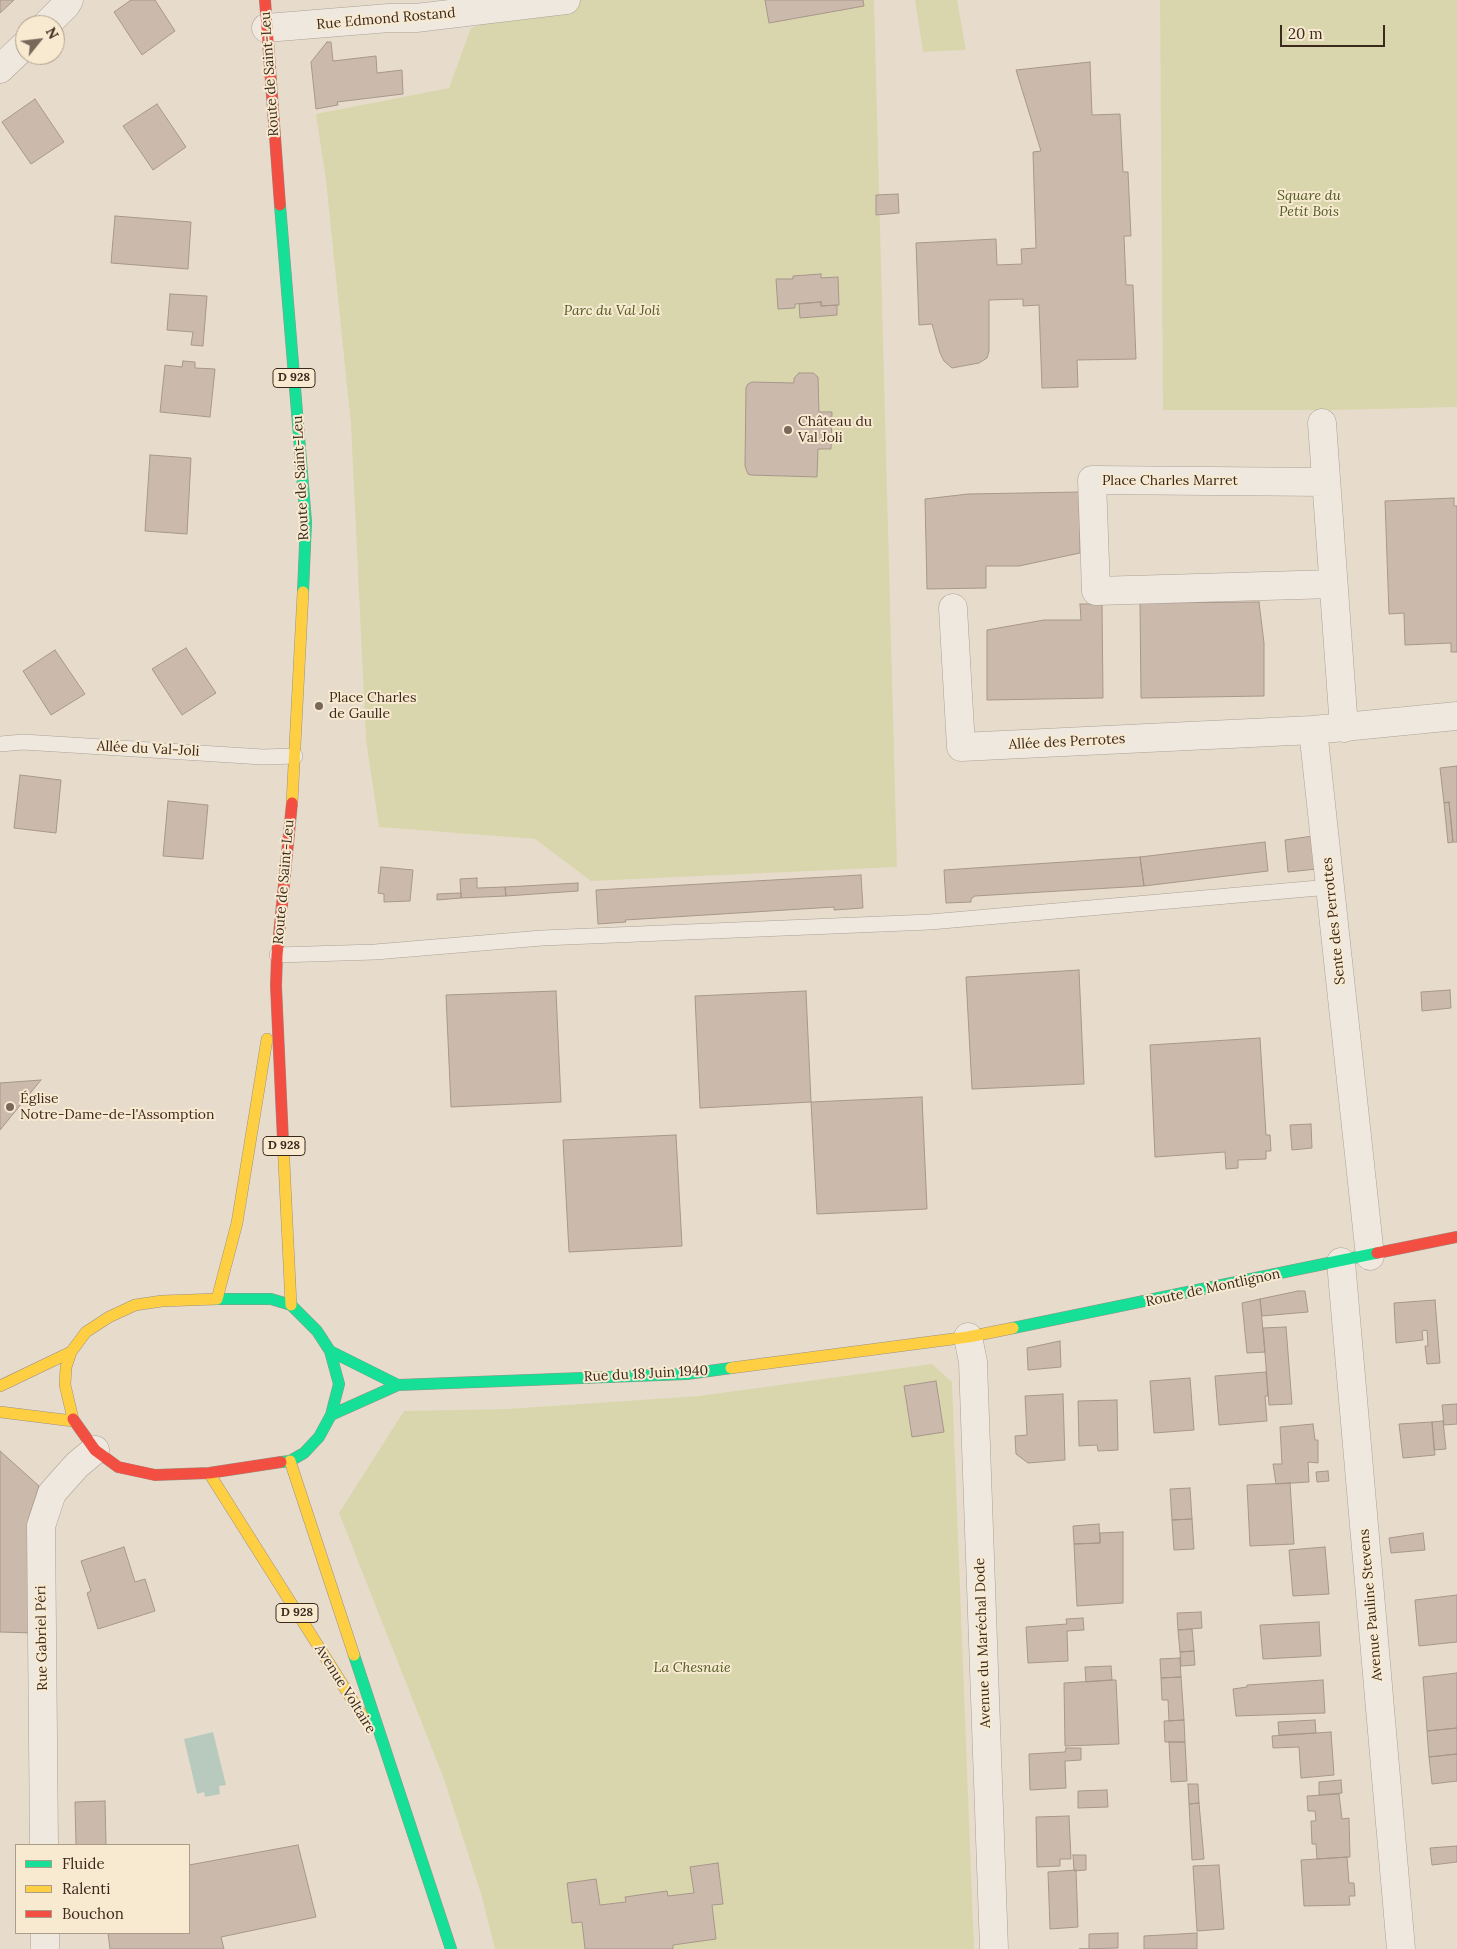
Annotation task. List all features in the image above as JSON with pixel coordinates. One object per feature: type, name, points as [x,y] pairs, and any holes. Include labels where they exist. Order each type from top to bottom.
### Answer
[{"type":"main road","name":"Route de Saint-Leu","points":[[217,1299],[237,1223],[276,986],[295,756],[306,522],[265,0]]},
{"type":"main road","name":"Route de Saint-Leu","points":[[276,986],[291,1306]]},
{"type":"main road","name":"Route de Montlignon","points":[[968,1337],[1457,1238]]},
{"type":"main road","points":[[271,1299],[291,1306],[317,1331],[330,1351],[339,1384],[331,1415],[319,1437],[304,1453],[290,1461],[209,1473],[155,1476],[118,1467],[95,1450],[73,1421],[65,1385],[66,1366],[71,1352],[86,1332],[109,1317],[135,1305],[162,1301],[271,1299]]},
{"type":"main road","name":"Rue du 18 Juin 1940","points":[[330,1351],[398,1385],[687,1374],[968,1337]]},
{"type":"main road","points":[[0,1386],[71,1352]]},
{"type":"main road","points":[[331,1415],[398,1385]]},
{"type":"main road","points":[[0,1412],[73,1421]]},
{"type":"main road","name":"Avenue Voltaire","points":[[290,1461],[451,1949]]},
{"type":"main road","name":"Avenue Voltaire","points":[[209,1473],[385,1752]]},
{"type":"street","points":[[56,15],[69,0]]},
{"type":"street","name":"Rue Edmond Rostand","points":[[266,28],[388,18],[416,18],[559,0]]},
{"type":"street","points":[[0,69],[15,55]]},
{"type":"street","points":[[1322,423],[1344,728]]},
{"type":"street","name":"Place Charles Marret","points":[[1326,482],[1092,480],[1096,591],[1333,584]]},
{"type":"street","name":"Allée des Perrotes","points":[[954,608],[961,747],[1313,730]]},
{"type":"street","points":[[1313,730],[1457,716]]},
{"type":"street","name":"Sente des Perrottes","points":[[1313,730],[1370,1256]]},
{"type":"street","name":"Avenue Pauline Stevens","points":[[1341,1262],[1401,1949]]},
{"type":"street","name":"Avenue du Maréchal Dode","points":[[968,1337],[973,1362],[994,1949]]},
{"type":"street","name":"Rue Gabriel Péri","points":[[44,1844],[41,1526],[52,1493],[77,1465],[95,1450]]},
{"type":"street","points":[[45,1934],[45,1949]]},
{"type":"lane","name":"Allée du Val-Joli","points":[[0,744],[23,742],[263,757],[295,756]]},
{"type":"lane","points":[[278,955],[375,952],[542,938],[930,922],[1330,887]]},
{"type":"green space","name":"Parc du Val Joli","points":[[566,0],[874,0],[897,867],[591,881],[535,839],[379,827],[366,740],[351,425],[326,180],[316,114],[449,88],[471,28]]},
{"type":"green space","points":[[915,0],[957,0],[966,50],[923,52]]},
{"type":"green space","name":"Square du Petit Bois","points":[[1160,0],[1457,0],[1457,407],[1336,410],[1163,410]]},
{"type":"green space","name":"La Chesnaie","points":[[932,1364],[952,1382],[974,1949],[495,1949],[482,1897],[444,1779],[339,1513],[404,1411],[507,1409],[699,1396]]},
{"type":"shaded area","points":[[213,1732],[226,1785],[219,1786],[220,1794],[205,1797],[204,1792],[197,1794],[184,1739]]},
{"type":"building","points":[[0,0],[14,0],[0,13]]},
{"type":"building","points":[[131,0],[155,0],[175,31],[142,55],[114,12]]},
{"type":"building","points":[[765,0],[863,0],[864,6],[769,23]]},
{"type":"building","points":[[327,42],[331,42],[333,61],[376,56],[377,73],[402,70],[403,94],[337,102],[338,105],[316,109],[311,62]]},
{"type":"building","points":[[1090,62],[1092,115],[1120,114],[1123,172],[1128,172],[1131,236],[1124,236],[1126,285],[1133,285],[1136,359],[1077,360],[1078,387],[1042,388],[1039,305],[1023,306],[1023,299],[989,300],[989,351],[987,358],[979,363],[952,368],[944,361],[940,353],[932,324],[919,325],[916,243],[996,239],[997,265],[1022,264],[1021,249],[1036,248],[1033,152],[1041,151],[1016,70]]},
{"type":"building","points":[[35,99],[64,142],[31,164],[2,122]]},
{"type":"building","points":[[157,104],[186,147],[153,170],[123,126]]},
{"type":"building","points":[[898,194],[899,213],[876,215],[876,195]]},
{"type":"building","points":[[115,216],[191,222],[188,269],[111,263]]},
{"type":"building","points":[[821,274],[821,278],[838,277],[839,305],[821,306],[821,302],[795,304],[795,308],[778,309],[776,279],[793,279],[793,276]]},
{"type":"building","points":[[170,294],[207,296],[203,346],[191,345],[193,332],[167,330]]},
{"type":"building","points":[[821,302],[821,306],[837,305],[837,315],[800,318],[799,304]]},
{"type":"building","points":[[183,361],[195,362],[195,368],[215,369],[210,417],[160,412],[165,365],[182,367]]},
{"type":"building","name":"Château du Val Joli","points":[[799,373],[813,373],[818,377],[819,412],[832,412],[831,449],[818,449],[817,477],[748,474],[745,466],[746,388],[748,384],[752,382],[794,383],[794,378]]},
{"type":"building","points":[[150,455],[191,458],[187,534],[145,531]]},
{"type":"building","points":[[1079,492],[1080,553],[1019,566],[986,566],[986,588],[927,589],[925,499],[968,494]]},
{"type":"building","points":[[1454,498],[1454,506],[1457,506],[1457,652],[1451,652],[1451,643],[1405,645],[1404,613],[1389,614],[1385,501]]},
{"type":"building","points":[[1259,602],[1264,643],[1264,696],[1141,698],[1140,603]]},
{"type":"building","points":[[1080,604],[1102,604],[1103,698],[987,700],[987,630],[1044,620],[1081,620]]},
{"type":"building","points":[[186,648],[216,693],[182,715],[152,669]]},
{"type":"building","points":[[55,650],[85,694],[51,715],[23,671]]},
{"type":"building","points":[[1457,766],[1457,842],[1453,842],[1449,802],[1444,803],[1440,768]]},
{"type":"building","points":[[20,775],[61,780],[56,833],[14,828]]},
{"type":"building","points":[[168,801],[208,805],[203,859],[163,856]]},
{"type":"building","points":[[1449,802],[1453,842],[1448,843],[1444,803]]},
{"type":"building","points":[[1313,836],[1317,869],[1288,872],[1285,840]]},
{"type":"building","points":[[1265,842],[1268,871],[1144,886],[1140,857]]},
{"type":"building","points":[[1140,857],[1144,886],[975,896],[971,899],[971,902],[946,903],[944,870]]},
{"type":"building","points":[[381,867],[413,870],[410,901],[384,902],[384,894],[378,893]]},
{"type":"building","points":[[861,875],[863,908],[834,910],[834,907],[625,920],[626,922],[598,924],[596,890]]},
{"type":"building","points":[[477,878],[477,888],[505,887],[506,896],[461,898],[460,879]]},
{"type":"building","points":[[578,883],[578,891],[506,896],[505,887]]},
{"type":"building","points":[[461,893],[461,898],[437,900],[437,894]]},
{"type":"building","points":[[1079,970],[1084,1084],[972,1089],[966,977]]},
{"type":"building","points":[[1450,990],[1451,1008],[1422,1011],[1421,992]]},
{"type":"building","points":[[556,991],[561,1102],[451,1107],[446,995]]},
{"type":"building","points":[[806,991],[811,1102],[700,1108],[695,996]]},
{"type":"building","points":[[1260,1038],[1266,1135],[1270,1135],[1271,1151],[1266,1151],[1266,1159],[1238,1160],[1238,1168],[1226,1169],[1225,1152],[1155,1157],[1150,1045]]},
{"type":"building","name":"Église Notre-Dame-de-l'Assomption","points":[[41,1080],[0,1130],[0,1083]]},
{"type":"building","points":[[922,1097],[927,1209],[817,1214],[811,1102]]},
{"type":"building","points":[[1311,1124],[1312,1148],[1292,1150],[1290,1125]]},
{"type":"building","points":[[676,1135],[682,1246],[569,1252],[563,1140]]},
{"type":"building","points":[[1305,1291],[1308,1312],[1262,1316],[1260,1299]]},
{"type":"building","points":[[1260,1299],[1265,1352],[1247,1353],[1242,1303]]},
{"type":"building","points":[[1435,1300],[1440,1363],[1427,1364],[1425,1346],[1428,1346],[1427,1330],[1422,1331],[1423,1340],[1396,1343],[1394,1303]]},
{"type":"building","points":[[1286,1327],[1292,1404],[1269,1405],[1263,1328]]},
{"type":"building","points":[[1060,1341],[1061,1367],[1028,1370],[1027,1348]]},
{"type":"building","points":[[1266,1372],[1268,1396],[1265,1396],[1267,1421],[1219,1425],[1215,1376]]},
{"type":"building","points":[[1190,1378],[1194,1430],[1154,1433],[1150,1381]]},
{"type":"building","points":[[936,1381],[944,1432],[912,1437],[904,1386]]},
{"type":"building","points":[[1063,1394],[1065,1460],[1028,1463],[1016,1454],[1015,1436],[1027,1435],[1025,1396]]},
{"type":"building","points":[[1117,1400],[1118,1450],[1098,1451],[1097,1445],[1079,1446],[1078,1401]]},
{"type":"building","points":[[1457,1404],[1457,1424],[1444,1425],[1442,1405]]},
{"type":"building","points":[[1443,1421],[1446,1449],[1434,1450],[1432,1422]]},
{"type":"building","points":[[1432,1422],[1435,1455],[1403,1458],[1399,1424]]},
{"type":"building","points":[[1313,1424],[1315,1440],[1318,1440],[1318,1463],[1308,1462],[1309,1482],[1276,1484],[1273,1464],[1282,1464],[1280,1427]]},
{"type":"building","points":[[0,1451],[39,1486],[28,1520],[34,1633],[0,1632]]},
{"type":"building","points":[[1328,1471],[1329,1481],[1317,1482],[1316,1472]]},
{"type":"building","points":[[1290,1483],[1294,1544],[1250,1546],[1247,1485]]},
{"type":"building","points":[[1190,1488],[1192,1519],[1172,1520],[1170,1489]]},
{"type":"building","points":[[1192,1519],[1194,1549],[1174,1550],[1172,1520]]},
{"type":"building","points":[[1099,1524],[1100,1543],[1074,1544],[1073,1526]]},
{"type":"building","points":[[1123,1532],[1123,1603],[1077,1606],[1074,1544],[1100,1543],[1100,1533]]},
{"type":"building","points":[[1423,1533],[1425,1550],[1391,1553],[1389,1538]]},
{"type":"building","points":[[124,1547],[135,1582],[145,1579],[155,1611],[98,1629],[87,1593],[91,1591],[81,1561]]},
{"type":"building","points":[[1325,1547],[1329,1594],[1293,1596],[1289,1550]]},
{"type":"building","points":[[1457,1595],[1457,1642],[1419,1646],[1415,1600]]},
{"type":"building","points":[[1201,1612],[1202,1628],[1178,1630],[1177,1613]]},
{"type":"building","points":[[1083,1618],[1084,1630],[1067,1631],[1068,1661],[1028,1663],[1026,1627],[1067,1624],[1066,1619]]},
{"type":"building","points":[[1319,1622],[1321,1656],[1263,1659],[1260,1625]]},
{"type":"building","points":[[1192,1629],[1194,1651],[1180,1652],[1178,1630]]},
{"type":"building","points":[[1194,1651],[1195,1665],[1181,1666],[1180,1652]]},
{"type":"building","points":[[1180,1658],[1181,1677],[1161,1678],[1160,1659]]},
{"type":"building","points":[[1111,1666],[1112,1680],[1086,1682],[1085,1667]]},
{"type":"building","points":[[1457,1673],[1457,1728],[1427,1731],[1423,1677]]},
{"type":"building","points":[[1181,1677],[1184,1720],[1169,1721],[1168,1700],[1162,1700],[1161,1678]]},
{"type":"building","points":[[1116,1680],[1119,1744],[1065,1746],[1064,1683]]},
{"type":"building","points":[[1323,1680],[1325,1713],[1236,1716],[1233,1689],[1247,1687],[1247,1685]]},
{"type":"building","points":[[1184,1720],[1185,1742],[1165,1742],[1164,1721]]},
{"type":"building","points":[[1315,1720],[1316,1733],[1279,1735],[1278,1722]]},
{"type":"building","points":[[1457,1728],[1457,1754],[1429,1757],[1427,1731]]},
{"type":"building","points":[[1331,1732],[1334,1775],[1301,1778],[1299,1747],[1273,1748],[1272,1736]]},
{"type":"building","points":[[1169,1742],[1185,1742],[1187,1781],[1171,1782]]},
{"type":"building","points":[[1066,1748],[1081,1748],[1081,1760],[1065,1761],[1066,1788],[1030,1790],[1029,1754],[1065,1752]]},
{"type":"building","points":[[1457,1754],[1457,1781],[1432,1784],[1429,1757]]},
{"type":"building","points":[[1341,1780],[1342,1793],[1319,1795],[1319,1782]]},
{"type":"building","points":[[1188,1784],[1198,1784],[1199,1803],[1189,1804]]},
{"type":"building","points":[[1107,1790],[1108,1807],[1078,1808],[1078,1791]]},
{"type":"building","points":[[1339,1794],[1342,1819],[1349,1818],[1350,1857],[1317,1859],[1316,1844],[1312,1844],[1311,1821],[1316,1821],[1315,1811],[1308,1811],[1307,1796]]},
{"type":"building","points":[[105,1801],[106,1844],[76,1844],[75,1802]]},
{"type":"building","points":[[1199,1803],[1204,1859],[1192,1860],[1189,1804]]},
{"type":"building","points":[[1069,1816],[1071,1859],[1060,1859],[1060,1866],[1037,1867],[1036,1817]]},
{"type":"building","points":[[298,1845],[316,1917],[221,1937],[224,1949],[110,1949],[108,1934],[190,1934],[190,1865]]},
{"type":"building","points":[[1457,1846],[1457,1862],[1432,1865],[1430,1848]]},
{"type":"building","points":[[1073,1855],[1086,1855],[1086,1870],[1074,1871]]},
{"type":"building","points":[[1347,1857],[1349,1883],[1354,1883],[1355,1896],[1349,1896],[1350,1905],[1304,1906],[1301,1860]]},
{"type":"building","points":[[718,1863],[723,1904],[712,1905],[716,1939],[673,1945],[673,1949],[585,1949],[582,1922],[572,1923],[567,1883],[596,1879],[600,1905],[626,1902],[625,1897],[667,1891],[668,1896],[694,1893],[690,1867]]},
{"type":"building","points":[[1219,1865],[1224,1929],[1197,1931],[1193,1866]]},
{"type":"building","points":[[1076,1870],[1078,1927],[1050,1929],[1048,1872]]},
{"type":"building","points":[[1118,1933],[1118,1948],[1089,1949],[1089,1934]]},
{"type":"building","points":[[1197,1933],[1197,1949],[1144,1949],[1144,1936]]},
{"type":"traffic: fast","points":[[280,205],[306,522],[303,592]]},
{"type":"traffic: fast","points":[[1013,1328],[1377,1253]]},
{"type":"traffic: fast","points":[[217,1299],[271,1299],[291,1305],[317,1331],[330,1351],[339,1384],[331,1415],[319,1437],[304,1453],[290,1461],[281,1462]]},
{"type":"traffic: fast","points":[[330,1351],[398,1385],[687,1374],[731,1368]]},
{"type":"traffic: fast","points":[[331,1415],[398,1385]]},
{"type":"traffic: fast","points":[[354,1655],[451,1949]]},
{"type":"traffic: slow","points":[[292,803],[303,592]]},
{"type":"traffic: slow","points":[[217,1299],[237,1223],[267,1039]]},
{"type":"traffic: slow","points":[[283,1141],[291,1305]]},
{"type":"traffic: slow","points":[[73,1419],[65,1385],[66,1367],[71,1352],[86,1332],[109,1317],[135,1305],[162,1301],[217,1299]]},
{"type":"traffic: slow","points":[[731,1368],[968,1337],[1013,1328]]},
{"type":"traffic: slow","points":[[0,1386],[71,1352]]},
{"type":"traffic: slow","points":[[0,1412],[73,1421]]},
{"type":"traffic: slow","points":[[290,1461],[354,1655]]},
{"type":"traffic: slow","points":[[209,1473],[363,1717]]},
{"type":"traffic: jam","points":[[265,0],[280,205]]},
{"type":"traffic: jam","points":[[283,1141],[276,986],[277,955],[292,803]]},
{"type":"traffic: jam","points":[[1377,1253],[1457,1237]]},
{"type":"traffic: jam","points":[[73,1419],[95,1450],[118,1467],[155,1475],[209,1473],[281,1462]]},
{"type":"place","name":"Château du Val Joli","points":[[788,430]]},
{"type":"place","name":"Place Charles de Gaulle","points":[[319,706]]},
{"type":"place","name":"Église Notre-Dame-de-l'Assomption","points":[[10,1107]]}]
